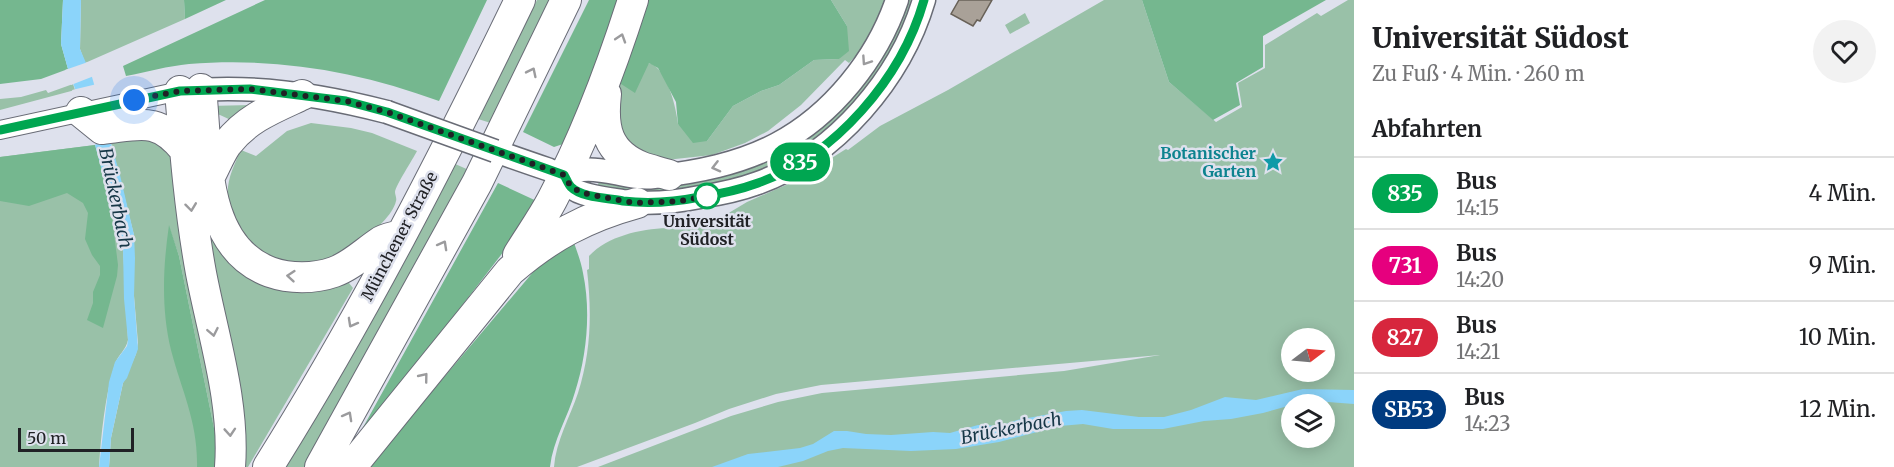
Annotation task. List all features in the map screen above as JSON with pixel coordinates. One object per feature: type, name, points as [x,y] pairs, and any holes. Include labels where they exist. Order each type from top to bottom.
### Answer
[{"type":"highway","name":"Münchener Straße","points":[[268,467],[339,348],[401,235],[520,0]]},
{"type":"highway","points":[[320,467],[477,183],[567,0]]},
{"type":"highway","points":[[633,0],[608,76],[604,122],[610,141],[617,152],[643,168],[669,175]]},
{"type":"highway","points":[[351,467],[510,271],[552,201],[551,170],[608,76]]},
{"type":"highway","points":[[191,90],[216,210],[222,228],[246,257],[263,269],[279,275],[309,277],[336,272],[381,241],[401,235]]},
{"type":"highway","points":[[191,90],[184,149],[191,212],[229,418],[230,467]]},
{"type":"highway","points":[[209,178],[228,143],[249,122],[260,114],[302,95]]},
{"type":"highway","points":[[81,112],[102,129],[138,112],[152,124],[166,130],[184,149]]},
{"type":"highway","points":[[510,271],[534,250],[563,231],[604,213],[637,203]]},
{"type":"street","points":[[138,112],[191,90],[250,89],[302,95],[346,101],[387,112],[551,170],[582,170],[652,178],[717,167],[761,152],[779,143],[814,118],[859,72],[884,33],[897,0]]},
{"type":"street","points":[[551,170],[571,187],[583,193],[637,203],[681,201],[759,183],[784,171],[821,148],[849,125],[895,68],[908,45],[924,0]]},
{"type":"street","points":[[7,129],[81,112]]},
{"type":"green space","points":[[0,0],[63,0],[61,44],[68,69],[41,79],[0,84]]},
{"type":"green space","points":[[81,0],[184,0],[185,19],[85,63],[80,49]]},
{"type":"green space","points":[[184,0],[226,0],[185,19]]},
{"type":"green space","points":[[265,0],[487,0],[439,101],[347,74],[285,65],[221,62],[189,64],[126,76],[123,66]]},
{"type":"green space","points":[[537,0],[558,0],[494,124],[478,119]]},
{"type":"green space","points":[[589,0],[622,0],[566,143],[554,147],[523,132]]},
{"type":"green space","points":[[646,0],[831,0],[847,26],[849,51],[839,59],[814,60],[779,85],[761,91],[733,106],[707,141],[693,143],[678,124],[676,102],[658,68],[649,63],[635,93],[618,82]]},
{"type":"green space","points":[[831,0],[889,0],[872,34],[856,56],[849,63],[845,60],[801,105],[768,131],[745,143],[712,155],[666,160],[631,147],[616,130],[618,82],[649,63],[661,72],[666,80],[678,124],[707,141],[733,106],[761,91],[779,85],[814,60],[839,59],[847,26]]},
{"type":"green space","points":[[906,0],[917,0],[889,63],[830,130],[777,164],[734,182],[655,193],[597,187],[600,179],[796,141]]},
{"type":"green space","points":[[1104,0],[1142,0],[1169,82],[1216,122],[1242,107],[1238,83],[1265,68],[1265,45],[1317,13],[1321,16],[1348,0],[1354,0],[1354,467],[598,467],[731,416],[778,402],[822,393],[1064,371],[1160,355],[821,385],[776,394],[729,409],[577,467],[554,467],[557,448],[578,393],[586,363],[590,317],[587,270],[589,269],[589,256],[605,243],[635,232],[697,228],[723,219],[722,217],[747,202],[795,181],[846,149],[848,150],[880,126],[948,90]]},
{"type":"green space","points":[[1142,0],[1326,0],[1263,36],[1263,67],[1236,83],[1240,105],[1213,120],[1169,82]]},
{"type":"green space","points":[[1025,13],[1030,23],[1010,34],[1005,25]]},
{"type":"green space","points":[[73,84],[75,90],[0,110],[0,99],[21,97],[46,90],[48,93]]},
{"type":"green space","points":[[251,105],[233,121],[209,112],[208,106]]},
{"type":"green space","points":[[311,123],[372,133],[417,151],[396,189],[394,206],[378,227],[360,242],[332,258],[299,264],[270,256],[247,238],[232,213],[228,198],[228,185],[241,150],[256,156],[287,131]]},
{"type":"green space","points":[[145,139],[170,149],[217,408],[218,467],[215,433],[179,256],[169,227],[182,383],[198,445],[197,467],[109,467],[111,438],[123,383],[136,354],[138,343],[134,296],[134,235],[111,143]]},
{"type":"green space","points":[[95,145],[123,248],[128,340],[115,364],[109,389],[102,429],[99,467],[0,467],[0,157]]},
{"type":"green space","points":[[95,145],[108,186],[118,265],[103,328],[87,320],[93,303],[93,292],[100,275],[100,266],[85,239],[88,213],[83,203],[67,193],[29,206],[0,201],[0,157]]},
{"type":"green space","points":[[453,163],[471,171],[373,348],[305,467],[281,467]]},
{"type":"green space","points":[[498,183],[541,203],[350,451]]},
{"type":"green space","points":[[169,225],[179,256],[215,433],[218,467],[197,467],[192,421],[171,350],[164,288]]},
{"type":"green space","points":[[211,227],[221,247],[345,278],[353,288],[248,467],[243,467],[203,228]]},
{"type":"green space","points":[[572,237],[581,264],[585,288],[587,333],[579,378],[554,447],[550,467],[368,467],[556,245]]},
{"type":"water","name":"Brückerbach","points":[[63,0],[81,0],[80,49],[92,77],[120,175],[134,235],[134,296],[138,349],[123,383],[111,438],[109,467],[99,467],[109,382],[115,362],[127,346],[128,340],[123,248],[95,145],[61,44]]},
{"type":"water","points":[[1303,389],[1354,390],[1354,404],[1335,403],[1335,394],[1282,394]]},
{"type":"water","name":"Brückerbach","points":[[1281,394],[1281,408],[1231,419],[1204,421],[1163,429],[1113,429],[1083,424],[1060,426],[999,442],[956,449],[911,451],[843,448],[778,467],[712,467],[748,454],[800,448],[813,444],[834,431],[891,435],[950,433],[978,425],[1001,426],[1017,420],[1066,411],[1082,410],[1139,417],[1164,417],[1225,397],[1256,400]]},
{"type":"pier","points":[[88,62],[94,76],[71,85],[65,70]]},
{"type":"pier","points":[[97,84],[114,142],[92,145],[72,90]]},
{"type":"building","points":[[959,0],[992,0],[980,21],[977,20],[973,26],[951,14]]},
{"type":"bus line","name":"835","points":[[0,130],[180,91],[250,89],[346,101],[387,112],[564,175],[571,187],[583,193],[637,203],[681,201],[759,183],[784,171],[821,148],[849,125],[895,68],[908,45],[924,0]]},
{"type":"place","name":"Botanischer Garten","points":[[1273,162]]},
{"type":"place","name":"Universität Südost","points":[[707,196]]},
{"type":"route","points":[[134,100],[180,91],[250,89],[346,101],[387,112],[564,175],[571,187],[583,193],[637,203],[681,201],[707,196]]}]
